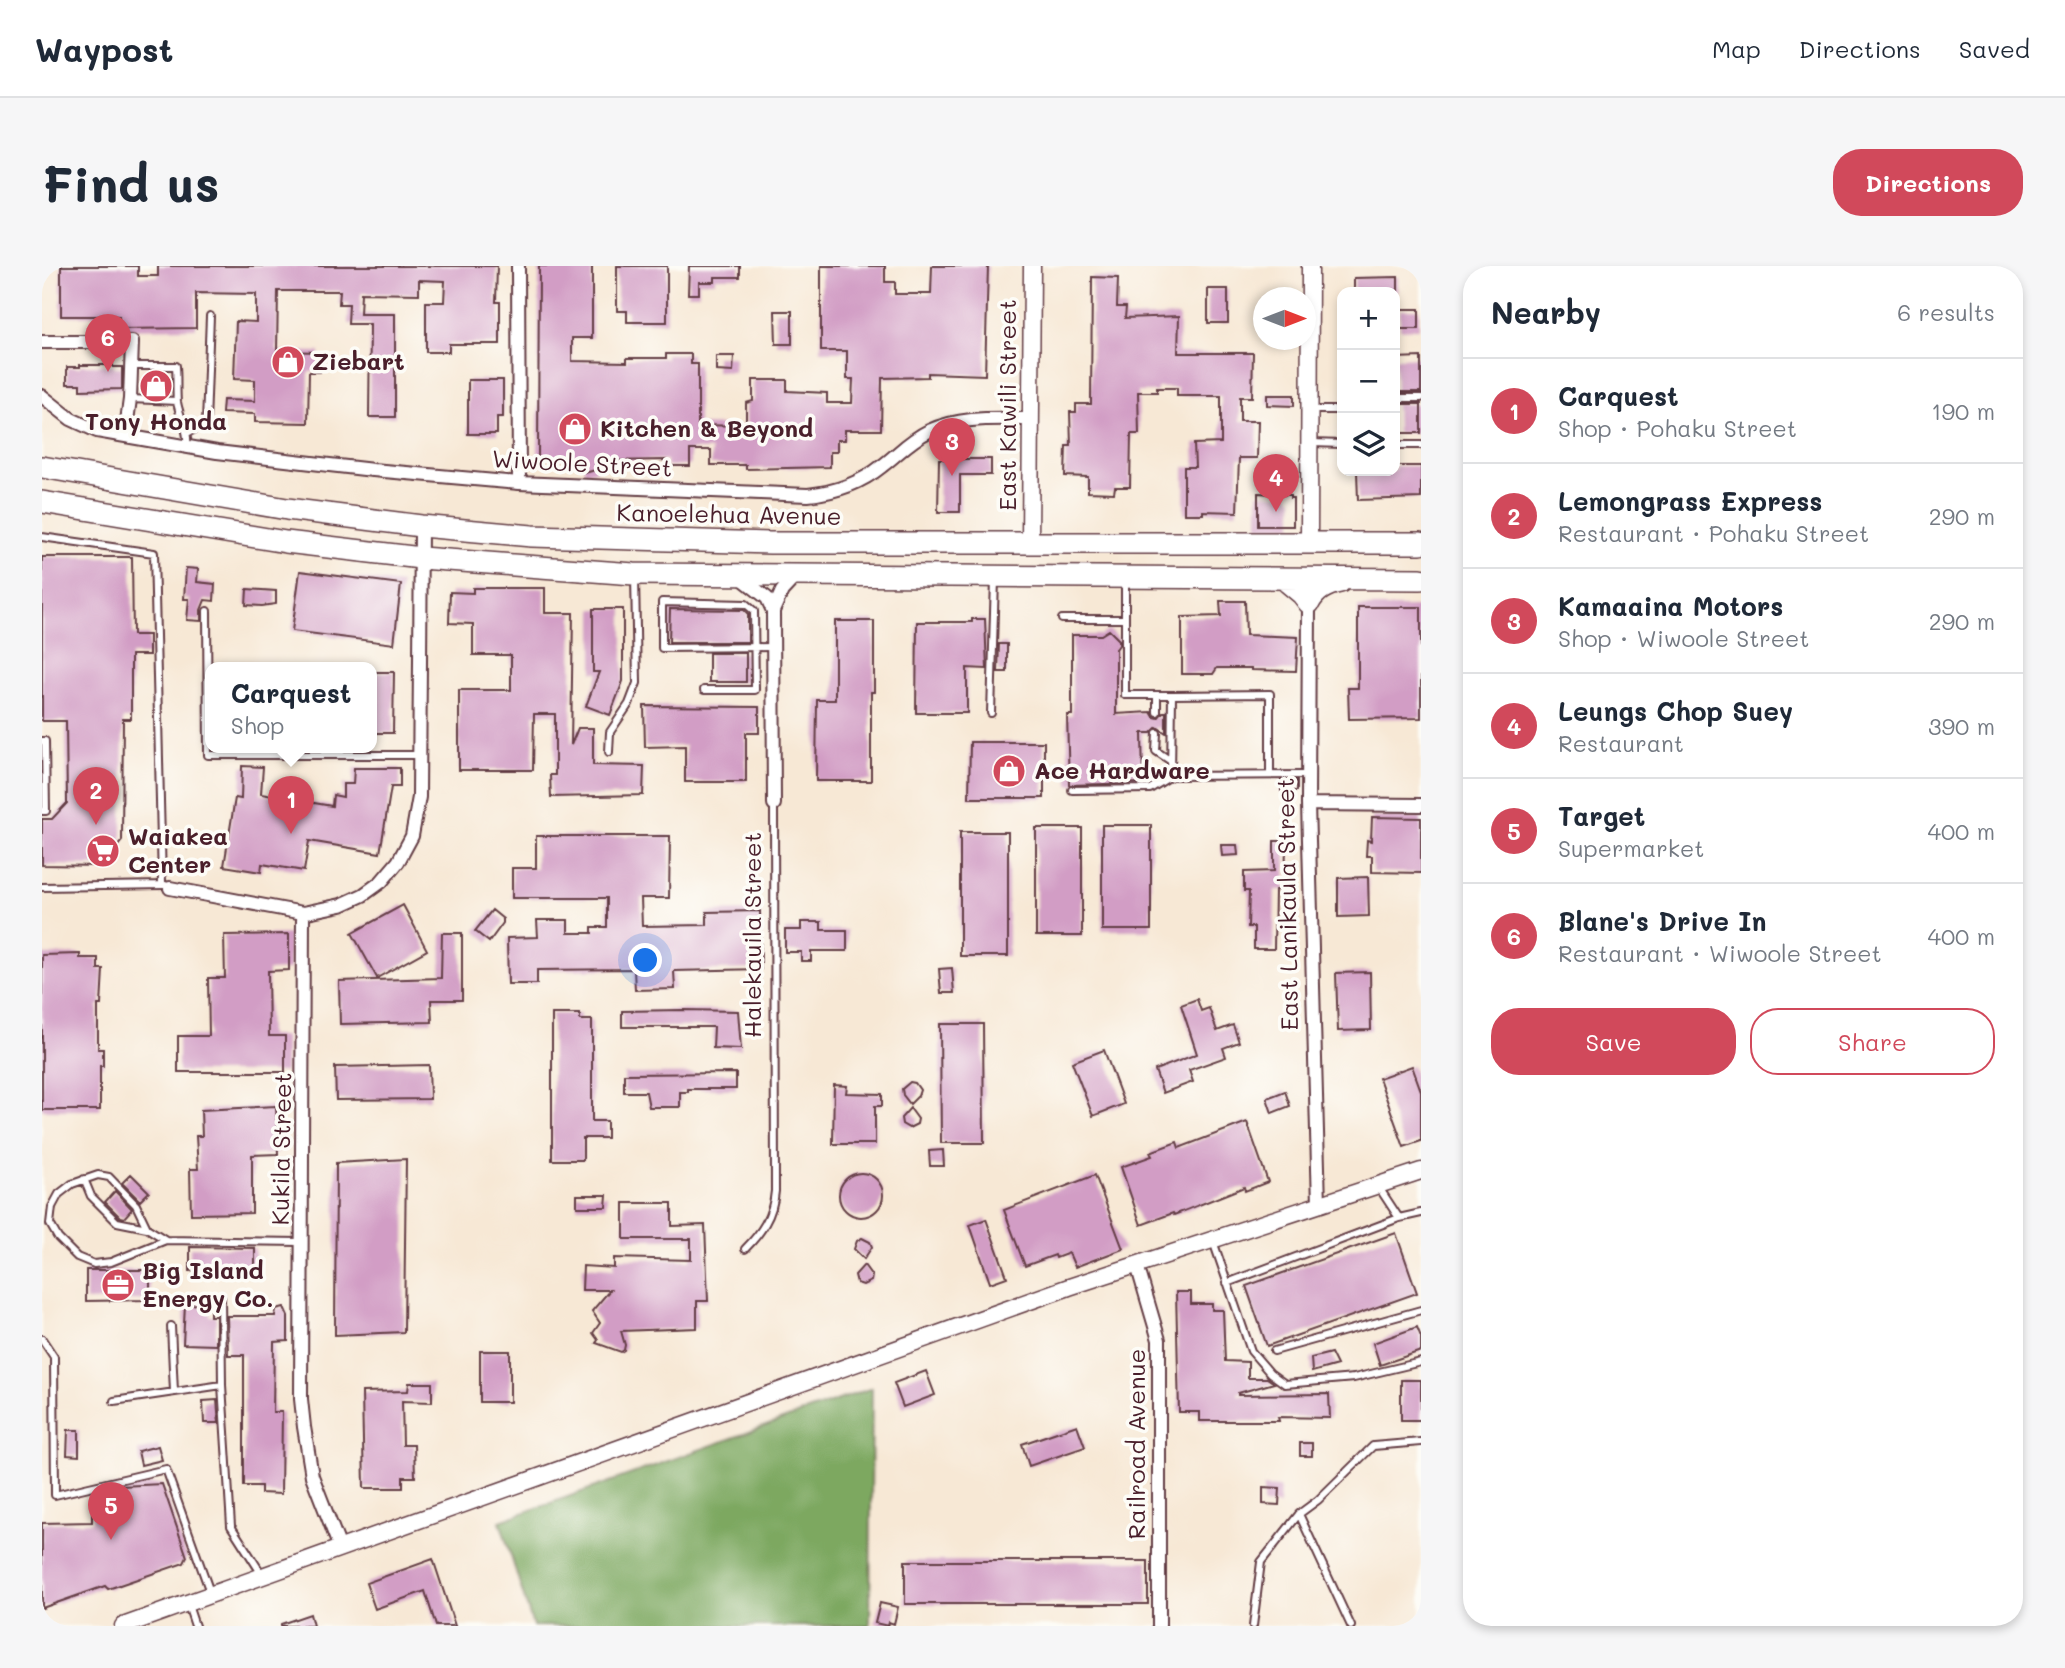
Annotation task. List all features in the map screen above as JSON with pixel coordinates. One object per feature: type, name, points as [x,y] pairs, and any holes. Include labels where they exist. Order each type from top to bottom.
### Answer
[{"type":"highway","name":"Kanoelehua Avenue","points":[[42,467],[287,509],[421,526],[532,536],[648,540],[1030,544],[1421,543]]},
{"type":"highway","points":[[42,502],[286,542],[421,558],[634,574],[1421,579]]},
{"type":"highway","points":[[992,576],[1006,571],[1022,560],[1030,544]]},
{"type":"highway","points":[[1030,544],[1035,555],[1048,569],[1065,576]]},
{"type":"highway","points":[[1284,579],[1302,594],[1308,603],[1319,590],[1329,584],[1354,579]]},
{"type":"street","points":[[519,266],[519,483]]},
{"type":"street","name":"East Kawili Street","points":[[1030,544],[1032,266]]},
{"type":"street","points":[[1308,544],[1310,266]]},
{"type":"street","points":[[42,342],[132,342],[130,399],[125,436]]},
{"type":"street","name":"Wiwoole Street","points":[[42,396],[71,419],[97,431],[187,447],[373,470],[519,483],[817,494],[843,488],[866,478],[909,442],[950,423],[972,419],[1030,419]]},
{"type":"street","points":[[166,885],[303,913],[341,905],[363,895],[381,882],[398,862],[412,836],[419,797],[421,526]]},
{"type":"street","points":[[773,611],[782,591],[797,575]]},
{"type":"street","points":[[738,576],[768,598],[773,611]]},
{"type":"street","name":"East Lanikaula Street","points":[[1308,603],[1308,804],[1319,1203]]},
{"type":"street","name":"Halekauila Street","points":[[773,611],[774,804]]},
{"type":"street","points":[[1308,804],[1421,805]]},
{"type":"street","name":"Kukila Street","points":[[303,913],[302,1399],[312,1476],[340,1548]]},
{"type":"street","points":[[126,1625],[1138,1265],[1421,1171]]},
{"type":"street","name":"Railroad Avenue","points":[[1138,1265],[1159,1340],[1159,1626]]},
{"type":"lane","points":[[189,432],[206,423],[210,316]]},
{"type":"lane","points":[[131,366],[176,366],[177,401],[182,421],[189,432],[187,447]]},
{"type":"lane","points":[[1400,398],[1421,398]]},
{"type":"lane","points":[[130,399],[177,401]]},
{"type":"lane","points":[[1310,410],[1337,410]]},
{"type":"lane","points":[[1310,443],[1337,444]]},
{"type":"lane","points":[[1400,445],[1421,445]]},
{"type":"lane","points":[[42,537],[154,553],[166,885],[42,887]]},
{"type":"lane","points":[[609,752],[610,732],[629,704],[637,683],[634,574]]},
{"type":"lane","points":[[991,713],[992,576]]},
{"type":"lane","points":[[1125,577],[1125,695],[1270,694],[1270,775]]},
{"type":"lane","points":[[704,690],[755,690],[755,647],[754,611],[746,604],[662,602],[662,648],[755,647],[773,647]]},
{"type":"lane","points":[[207,611],[207,662]]},
{"type":"lane","points":[[1062,619],[1125,619]]},
{"type":"lane","points":[[1157,695],[1157,712]]},
{"type":"lane","points":[[1171,776],[1172,695]]},
{"type":"lane","points":[[1157,733],[1156,751],[1171,761]]},
{"type":"lane","points":[[42,741],[46,741],[46,811],[42,811]]},
{"type":"lane","points":[[208,753],[420,755]]},
{"type":"lane","points":[[1072,790],[1150,789],[1171,776],[1308,775]]},
{"type":"lane","name":"Halekauila Street","points":[[745,1249],[764,1226],[775,1192],[774,804]]},
{"type":"lane","points":[[147,1228],[136,1205],[109,1177],[98,1175],[84,1179],[60,1194],[52,1207],[50,1224],[58,1238],[77,1257],[94,1264],[111,1262],[166,1240],[302,1242]]},
{"type":"lane","points":[[84,1179],[91,1196],[117,1222],[147,1228],[166,1240]]},
{"type":"lane","points":[[1377,1185],[1399,1218]]},
{"type":"lane","points":[[1227,1283],[1399,1218],[1421,1213]]},
{"type":"lane","points":[[1212,1240],[1251,1351],[1270,1373],[1285,1384],[1354,1378],[1421,1362]]},
{"type":"lane","points":[[221,1296],[222,1385],[231,1525],[264,1577]]},
{"type":"lane","points":[[1274,1351],[1421,1310]]},
{"type":"lane","points":[[171,1326],[174,1392]]},
{"type":"lane","points":[[42,1339],[54,1357],[55,1495],[166,1469],[211,1595]]},
{"type":"lane","points":[[114,1401],[222,1385]]},
{"type":"lane","points":[[1253,1626],[1261,1562],[1299,1514],[1318,1500],[1373,1446],[1421,1442]]},
{"type":"lane","points":[[1299,1514],[1351,1626]]},
{"type":"lane","points":[[187,1604],[195,1626]]},
{"type":"green space","points":[[872,1388],[870,1626],[533,1626],[500,1521]]},
{"type":"building","points":[[61,266],[138,266],[138,276],[158,276],[158,266],[497,266],[496,302],[500,302],[500,344],[449,344],[449,352],[426,352],[426,302],[444,302],[445,281],[419,280],[419,294],[361,293],[360,314],[395,314],[395,417],[369,417],[370,324],[348,324],[349,304],[339,304],[340,291],[278,291],[277,351],[320,352],[320,372],[309,372],[308,423],[255,422],[255,414],[222,413],[223,400],[255,401],[255,380],[234,379],[236,321],[256,322],[256,294],[196,293],[196,328],[119,329],[119,316],[61,316]]},
{"type":"building","points":[[539,266],[592,266],[592,338],[572,338],[572,361],[627,362],[627,358],[666,358],[666,354],[691,354],[691,364],[698,364],[698,425],[746,426],[746,403],[753,401],[753,380],[787,380],[787,391],[827,393],[827,403],[852,403],[853,379],[847,379],[847,351],[821,351],[821,266],[885,266],[885,282],[895,282],[895,294],[931,294],[932,266],[988,266],[985,375],[928,373],[928,377],[882,378],[881,430],[845,430],[845,440],[837,440],[837,452],[830,452],[830,467],[746,469],[746,465],[711,465],[711,450],[690,450],[690,466],[666,466],[666,460],[608,461],[609,466],[585,473],[581,459],[538,459]]},
{"type":"building","points":[[617,266],[667,266],[667,322],[627,322],[627,311],[617,311]]},
{"type":"building","points":[[689,266],[740,266],[740,277],[715,277],[715,282],[699,282],[699,294],[688,294]]},
{"type":"building","points":[[1092,277],[1118,278],[1117,307],[1126,307],[1125,318],[1179,316],[1178,353],[1253,353],[1252,397],[1240,397],[1240,421],[1258,421],[1257,458],[1239,458],[1237,512],[1203,511],[1203,514],[1184,514],[1184,467],[1195,467],[1194,444],[1221,443],[1221,396],[1177,396],[1177,388],[1138,392],[1139,434],[1131,434],[1130,487],[1115,487],[1114,493],[1088,492],[1088,477],[1065,476],[1066,446],[1071,446],[1070,412],[1076,412],[1076,404],[1091,404]]},
{"type":"building","points":[[1398,277],[1398,287],[1354,287],[1354,278]]},
{"type":"building","points":[[1208,289],[1228,289],[1228,323],[1208,323]]},
{"type":"building","points":[[1400,309],[1419,309],[1419,329],[1400,329]]},
{"type":"building","points":[[775,311],[792,311],[792,344],[776,344]]},
{"type":"building","points":[[716,356],[734,356],[733,372],[716,371]]},
{"type":"building","points":[[1421,357],[1421,392],[1400,392],[1400,358]]},
{"type":"building","points":[[67,367],[122,367],[122,389],[80,390],[80,384],[67,384]]},
{"type":"building","points":[[468,380],[503,380],[503,417],[497,417],[497,434],[468,434]]},
{"type":"building","points":[[1267,395],[1294,395],[1294,406],[1267,405]]},
{"type":"building","points":[[1400,404],[1421,404],[1421,433],[1400,433]]},
{"type":"building","points":[[939,459],[991,459],[991,475],[960,475],[960,512],[938,512]]},
{"type":"building","points":[[1400,466],[1421,466],[1421,498],[1358,500],[1357,476],[1400,476]]},
{"type":"building","points":[[1258,493],[1290,495],[1290,498],[1293,498],[1293,526],[1258,526]]},
{"type":"building","points":[[42,557],[132,557],[133,635],[149,635],[149,655],[131,655],[131,719],[123,719],[122,841],[101,866],[42,865],[42,819],[52,819],[67,803],[66,721],[42,721]]},
{"type":"building","points":[[186,568],[198,569],[197,582],[215,584],[214,601],[205,600],[201,621],[187,620],[189,599],[184,599]]},
{"type":"building","points":[[300,571],[401,584],[394,644],[292,631]]},
{"type":"building","points":[[473,588],[545,588],[545,613],[573,613],[571,745],[578,728],[593,728],[593,765],[644,766],[643,795],[551,797],[550,775],[555,775],[555,714],[534,714],[533,770],[459,770],[459,690],[511,690],[511,655],[473,655],[473,624],[449,623],[450,592],[473,593]]},
{"type":"building","points":[[247,589],[276,591],[276,604],[246,605]]},
{"type":"building","points":[[1220,601],[1245,601],[1246,635],[1298,637],[1296,671],[1217,668],[1213,674],[1182,674],[1182,617],[1221,616]]},
{"type":"building","points":[[1358,607],[1421,607],[1421,718],[1349,719],[1348,688],[1358,688]]},
{"type":"building","points":[[593,609],[623,609],[623,681],[610,715],[586,706],[599,672],[593,672]]},
{"type":"building","points":[[670,609],[744,610],[748,614],[748,642],[669,642]]},
{"type":"building","points":[[972,619],[985,619],[987,669],[967,668],[967,713],[916,713],[917,622],[972,622]]},
{"type":"building","points":[[835,621],[874,621],[871,781],[816,781],[817,700],[835,700]]},
{"type":"building","points":[[1109,630],[1119,640],[1116,649],[1116,714],[1151,712],[1158,718],[1166,712],[1166,733],[1157,727],[1151,733],[1142,733],[1143,783],[1069,785],[1067,715],[1072,715],[1072,635],[1101,635]]},
{"type":"building","points":[[999,644],[1007,644],[1007,672],[998,672]]},
{"type":"building","points":[[709,653],[746,653],[746,682],[709,682]]},
{"type":"building","points":[[377,672],[394,672],[393,733],[377,733]]},
{"type":"building","points":[[644,706],[759,707],[759,733],[746,733],[746,782],[685,782],[685,746],[645,747]]},
{"type":"building","points":[[970,742],[1044,742],[1044,798],[969,798]]},
{"type":"building","points":[[242,766],[263,767],[261,794],[332,806],[333,795],[343,797],[343,784],[353,784],[354,768],[400,768],[400,787],[391,787],[380,853],[309,841],[304,871],[262,864],[261,872],[224,866],[235,798],[241,799]]},
{"type":"building","points":[[1281,781],[1297,781],[1297,791],[1281,791]]},
{"type":"building","points":[[1372,817],[1421,818],[1421,873],[1372,872],[1372,856],[1366,856],[1367,840],[1371,841]]},
{"type":"building","points":[[1102,825],[1151,825],[1151,930],[1102,930]]},
{"type":"building","points":[[1036,828],[1082,828],[1082,936],[1036,936]]},
{"type":"building","points":[[960,832],[1008,832],[1008,956],[960,956]]},
{"type":"building","points":[[536,836],[670,836],[669,898],[641,898],[642,926],[707,925],[707,912],[760,911],[761,969],[674,971],[675,989],[635,990],[634,969],[537,970],[537,984],[508,984],[507,938],[538,937],[537,920],[568,920],[568,933],[592,933],[592,927],[607,927],[607,898],[512,898],[512,868],[536,868]]},
{"type":"building","points":[[1274,841],[1286,841],[1285,890],[1275,890],[1274,949],[1254,949],[1254,927],[1248,927],[1249,891],[1244,891],[1244,872],[1274,871]]},
{"type":"building","points":[[1221,845],[1237,845],[1238,855],[1222,856]]},
{"type":"building","points":[[1368,877],[1369,916],[1338,917],[1338,878]]},
{"type":"building","points":[[403,905],[427,950],[377,978],[352,933]]},
{"type":"building","points":[[492,910],[503,919],[503,923],[489,942],[475,931]]},
{"type":"building","points":[[801,922],[821,922],[821,930],[847,930],[847,951],[811,951],[811,961],[801,961],[801,952],[785,952],[785,930],[801,930]]},
{"type":"building","points":[[442,933],[462,933],[462,1000],[431,1000],[432,1022],[340,1024],[339,981],[441,978]]},
{"type":"building","points":[[289,934],[289,970],[268,971],[269,1036],[285,1036],[285,1072],[178,1072],[178,1036],[209,1036],[208,978],[225,978],[224,935]]},
{"type":"building","points":[[80,954],[80,958],[98,958],[98,969],[103,969],[101,1005],[98,1005],[98,1049],[103,1049],[103,1066],[100,1066],[100,1110],[42,1110],[42,955]]},
{"type":"building","points":[[952,968],[954,993],[941,993],[939,969]]},
{"type":"building","points":[[1370,972],[1371,1030],[1338,1031],[1336,973]]},
{"type":"building","points":[[1197,999],[1201,1011],[1209,1008],[1217,1031],[1233,1025],[1239,1042],[1223,1048],[1226,1057],[1189,1070],[1193,1082],[1163,1093],[1155,1070],[1197,1054],[1181,1005]]},
{"type":"building","points":[[622,1011],[738,1011],[741,1049],[713,1048],[714,1027],[622,1027]]},
{"type":"building","points":[[552,1014],[580,1014],[580,1020],[592,1020],[592,1121],[607,1121],[607,1138],[583,1138],[583,1160],[552,1160]]},
{"type":"building","points":[[940,1024],[983,1024],[984,1143],[941,1143]]},
{"type":"building","points":[[1104,1050],[1124,1104],[1093,1116],[1072,1062]]},
{"type":"building","points":[[429,1065],[430,1099],[336,1100],[335,1067]]},
{"type":"building","points":[[1412,1066],[1421,1091],[1421,1141],[1404,1147],[1379,1078]]},
{"type":"building","points":[[736,1073],[736,1089],[688,1089],[688,1092],[680,1092],[680,1107],[649,1107],[646,1092],[624,1092],[624,1074]]},
{"type":"building","points":[[910,1082],[915,1083],[920,1090],[910,1104],[902,1089]]},
{"type":"building","points":[[834,1085],[847,1086],[846,1093],[882,1094],[882,1106],[875,1106],[875,1144],[833,1144]]},
{"type":"building","points":[[1285,1091],[1290,1106],[1272,1113],[1267,1098]]},
{"type":"building","points":[[276,1106],[278,1154],[252,1155],[252,1213],[191,1214],[190,1169],[198,1169],[196,1136],[202,1136],[201,1110]]},
{"type":"building","points":[[910,1108],[918,1119],[917,1124],[909,1128],[902,1124],[901,1118]]},
{"type":"building","points":[[1247,1122],[1268,1182],[1245,1191],[1244,1187],[1141,1225],[1121,1167],[1152,1156],[1150,1152],[1177,1142],[1179,1148]]},
{"type":"building","points":[[943,1150],[944,1166],[930,1166],[929,1151]]},
{"type":"building","points":[[406,1159],[404,1332],[335,1335],[336,1163]]},
{"type":"building","points":[[861,1173],[870,1174],[877,1179],[882,1186],[882,1204],[877,1211],[870,1216],[861,1217],[852,1216],[845,1211],[840,1204],[839,1195],[840,1186],[845,1179],[852,1174]]},
{"type":"building","points":[[131,1174],[149,1192],[140,1201],[122,1183]]},
{"type":"building","points":[[1095,1175],[1123,1249],[1075,1267],[1069,1253],[1025,1266],[1004,1210]]},
{"type":"building","points":[[115,1191],[132,1209],[124,1218],[105,1202]]},
{"type":"building","points":[[577,1195],[607,1195],[606,1207],[577,1207]]},
{"type":"building","points":[[624,1203],[672,1203],[672,1226],[705,1225],[708,1301],[697,1301],[697,1328],[621,1331],[625,1345],[621,1352],[596,1343],[598,1340],[593,1333],[600,1323],[592,1311],[610,1290],[582,1290],[583,1266],[614,1268],[614,1258],[691,1260],[691,1239],[624,1239]]},
{"type":"building","points":[[986,1219],[1007,1277],[990,1283],[970,1225]]},
{"type":"building","points":[[1396,1233],[1417,1293],[1267,1346],[1246,1286]]},
{"type":"building","points":[[862,1238],[870,1242],[872,1247],[864,1259],[854,1249],[857,1241]]},
{"type":"building","points":[[190,1247],[255,1248],[255,1272],[190,1271]]},
{"type":"building","points":[[864,1265],[872,1276],[871,1281],[863,1285],[857,1283],[855,1275]]},
{"type":"building","name":"Big Island Energy Co.","points":[[86,1270],[150,1270],[150,1300],[86,1301]]},
{"type":"building","points":[[1176,1292],[1191,1292],[1191,1304],[1212,1304],[1212,1310],[1223,1310],[1225,1361],[1248,1362],[1248,1378],[1267,1378],[1274,1383],[1238,1395],[1329,1394],[1330,1418],[1278,1417],[1279,1421],[1199,1421],[1199,1412],[1179,1412]]},
{"type":"building","points":[[185,1304],[210,1305],[210,1316],[216,1316],[216,1345],[183,1344]]},
{"type":"building","points":[[284,1307],[288,1316],[288,1341],[274,1342],[273,1412],[282,1412],[281,1494],[261,1493],[261,1486],[244,1486],[244,1355],[228,1355],[227,1316],[275,1316],[276,1309]]},
{"type":"building","points":[[1417,1327],[1421,1337],[1421,1351],[1380,1365],[1373,1343]]},
{"type":"building","points":[[480,1351],[510,1351],[510,1402],[480,1402]]},
{"type":"building","points":[[1331,1353],[1337,1365],[1312,1372],[1311,1358]]},
{"type":"building","points":[[926,1371],[935,1395],[903,1407],[894,1383]]},
{"type":"building","points":[[1401,1380],[1421,1380],[1421,1420],[1401,1420]]},
{"type":"building","points":[[409,1383],[432,1383],[432,1402],[402,1401],[403,1445],[414,1445],[415,1477],[403,1477],[403,1488],[364,1488],[362,1392],[408,1391]]},
{"type":"building","points":[[217,1400],[219,1423],[204,1423],[203,1401]]},
{"type":"building","points":[[1077,1425],[1085,1447],[1029,1466],[1022,1444]]},
{"type":"building","points":[[68,1430],[79,1430],[79,1456],[67,1455]]},
{"type":"building","points":[[1300,1443],[1312,1443],[1312,1456],[1300,1456]]},
{"type":"building","points":[[158,1446],[162,1460],[141,1465],[138,1451]]},
{"type":"building","points":[[162,1484],[187,1557],[184,1563],[42,1608],[42,1523],[92,1522],[92,1506],[100,1504],[99,1490]]},
{"type":"building","points":[[1263,1487],[1280,1488],[1279,1505],[1263,1504]]},
{"type":"building","points":[[433,1559],[455,1626],[436,1626],[425,1591],[375,1609],[366,1583]]},
{"type":"building","points":[[905,1561],[1148,1561],[1148,1604],[905,1604]]},
{"type":"building","points":[[880,1603],[898,1607],[894,1624],[889,1622],[888,1626],[875,1623]]},
{"type":"building","points":[[310,1614],[313,1626],[281,1626],[281,1624]]},
{"type":"place","name":"Ziebart","points":[[288,362]]},
{"type":"place","name":"Blane's Drive In","points":[[108,372]]},
{"type":"place","name":"Tony Honda","points":[[156,386]]},
{"type":"place","name":"Kitchen & Beyond","points":[[575,429]]},
{"type":"place","name":"Kamaaina Motors","points":[[952,476]]},
{"type":"place","name":"Leungs Chop Suey","points":[[1276,512]]},
{"type":"place","name":"Ace Hardware","points":[[1009,771]]},
{"type":"place","name":"Lemongrass Express","points":[[96,825]]},
{"type":"place","name":"Carquest","points":[[291,834]]},
{"type":"place","name":"Waiakea Center","points":[[103,851]]},
{"type":"place","name":"Big Island Energy Co.","points":[[118,1285]]},
{"type":"place","name":"Target","points":[[111,1540]]}]
